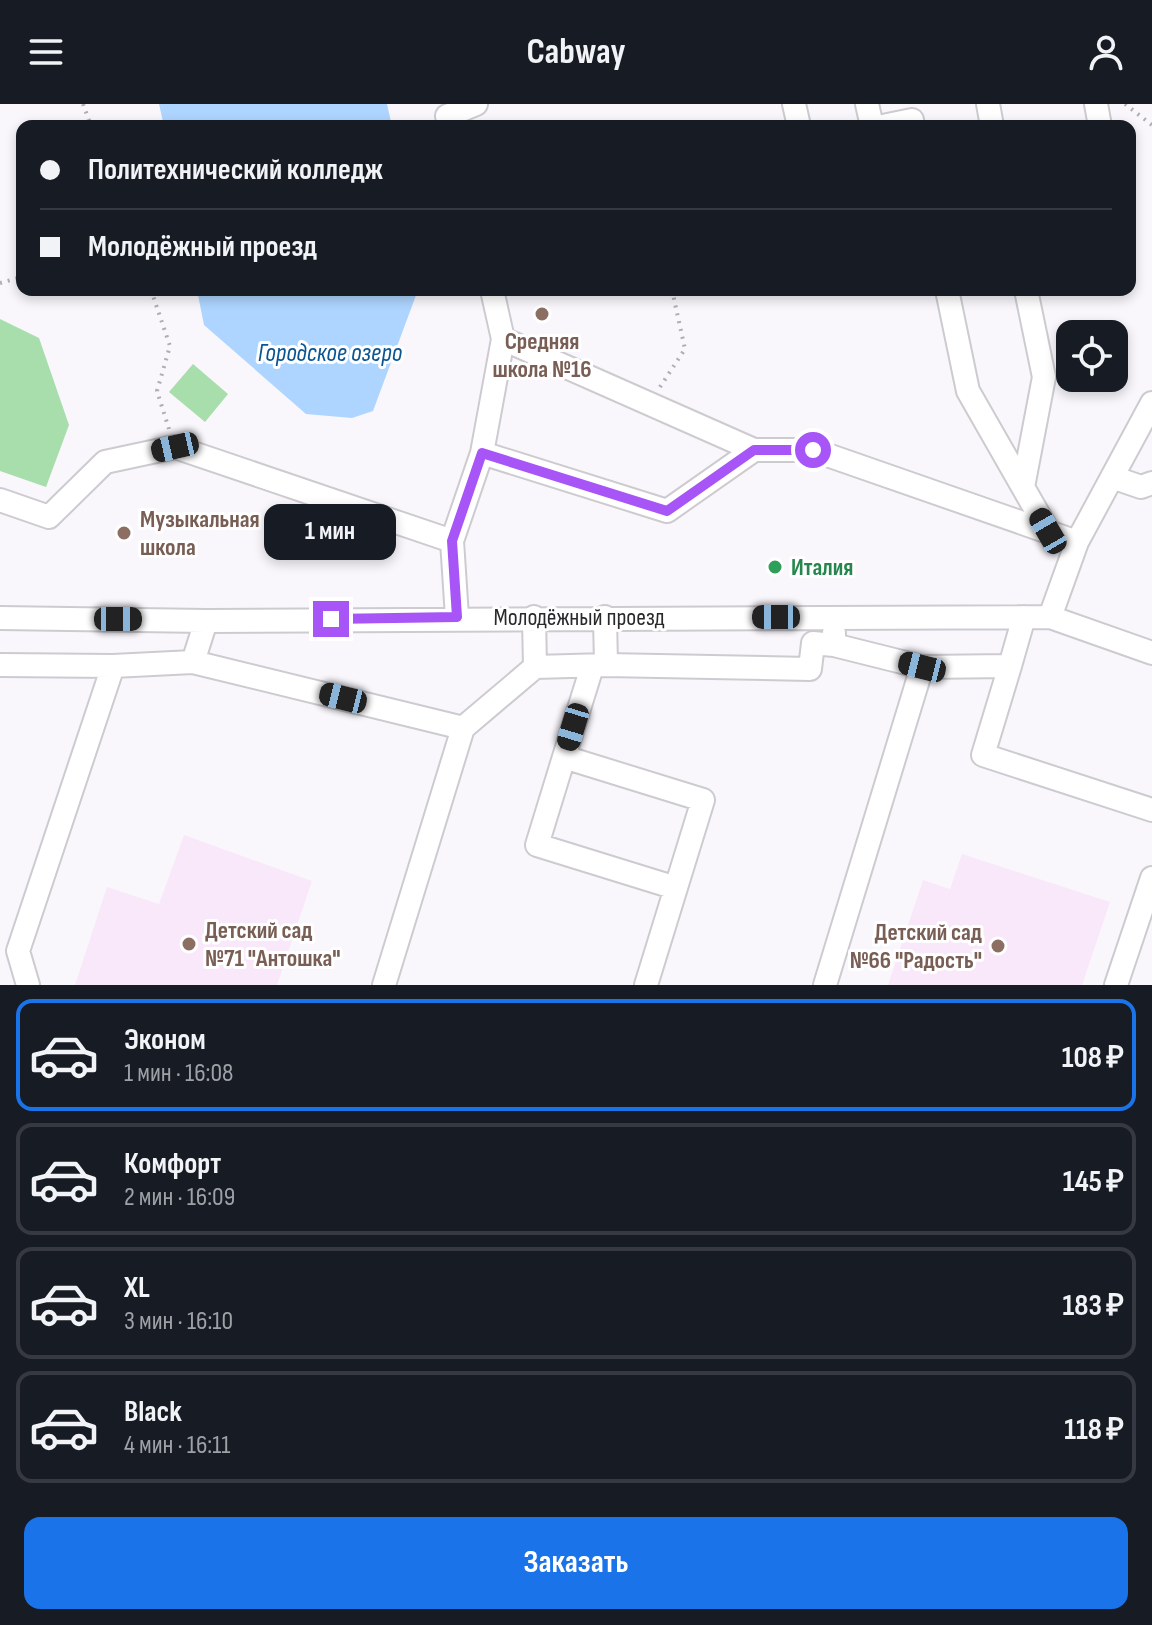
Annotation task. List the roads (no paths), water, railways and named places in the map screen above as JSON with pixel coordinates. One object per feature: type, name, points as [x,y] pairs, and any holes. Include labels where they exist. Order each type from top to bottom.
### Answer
[{"type":"street","points":[[447,115],[476,104]]},
{"type":"street","points":[[457,617],[452,541],[482,453],[503,339],[493,296]]},
{"type":"street","points":[[948,296],[968,391],[1048,531]]},
{"type":"street","points":[[1023,487],[1044,377],[1027,296]]},
{"type":"street","points":[[503,339],[754,450],[813,450],[1077,542]]},
{"type":"street","points":[[1050,617],[1077,542],[1152,403]]},
{"type":"street","points":[[0,500],[49,517],[105,462],[175,447],[452,541]]},
{"type":"street","points":[[482,453],[667,511],[754,450]]},
{"type":"street","points":[[1112,477],[1148,487]]},
{"type":"street","name":"Молодёжный проезд","points":[[0,618],[206,621],[457,617],[1050,617],[1152,653]]},
{"type":"street","points":[[534,617],[535,667]]},
{"type":"street","points":[[605,617],[599,666],[564,757],[537,845],[676,888]]},
{"type":"street","points":[[833,617],[834,645]]},
{"type":"street","points":[[1024,617],[983,755],[1152,810]]},
{"type":"street","points":[[193,662],[206,621]]},
{"type":"street","points":[[384,985],[463,728],[535,667],[810,669],[813,643],[834,645],[922,667],[1010,666]]},
{"type":"street","points":[[0,665],[113,666],[193,662],[463,728]]},
{"type":"street","points":[[28,985],[18,951],[113,666]]},
{"type":"street","points":[[825,985],[922,667]]},
{"type":"street","points":[[564,757],[703,800],[646,985]]},
{"type":"street","points":[[1116,985],[1152,878]]},
{"type":"water","points":[[159,104],[387,104],[391,120],[163,120]]},
{"type":"water","name":"Городское озеро","points":[[198,296],[416,296],[373,411],[352,418],[306,414],[204,325]]},
{"type":"place","name":"Средняя школа №16","points":[[542,314]]},
{"type":"place","name":"Музыкальная школа","points":[[124,533]]},
{"type":"place","name":"Италия","points":[[775,567]]},
{"type":"place","name":"Детский сад №71 \"Антошка\"","points":[[189,944]]},
{"type":"place","name":"Детский сад №66 \"Радость\"","points":[[998,946]]}]
